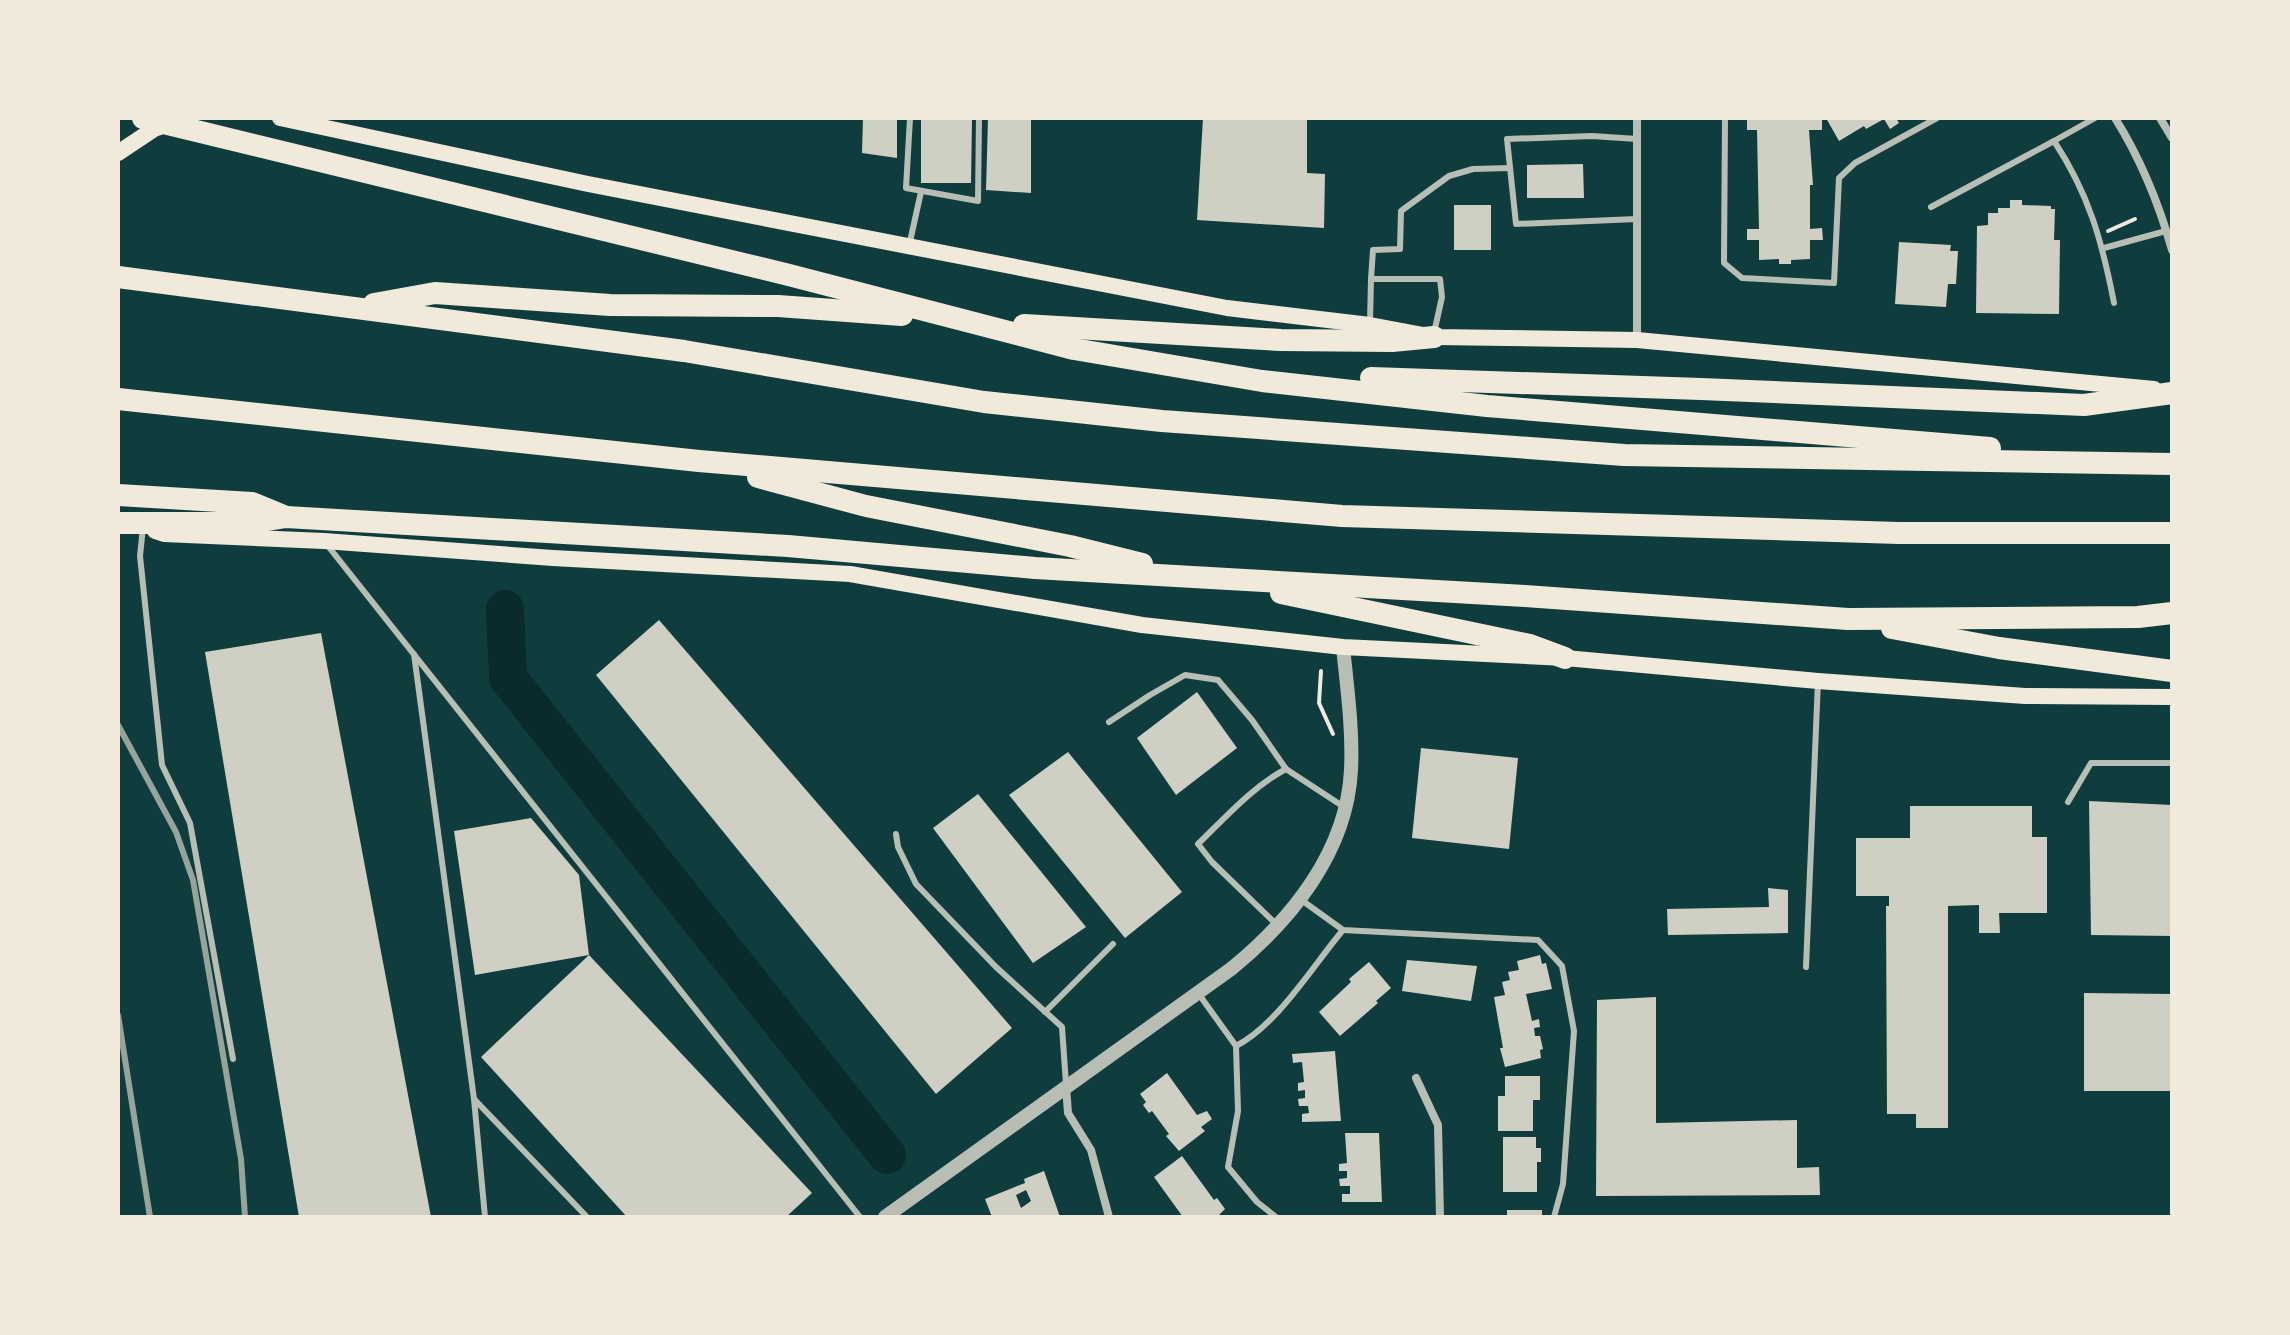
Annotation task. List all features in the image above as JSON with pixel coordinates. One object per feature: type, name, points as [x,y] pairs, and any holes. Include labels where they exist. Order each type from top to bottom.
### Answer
[{"type":"highway","points":[[143,118],[789,275],[1074,349],[1262,381],[1487,406],[2003,450],[2090,463]]},
{"type":"highway","points":[[118,277],[684,351],[984,402],[1162,421],[1624,455],[2172,464]]},
{"type":"highway","points":[[350,308],[435,293],[610,305],[778,306],[1082,330],[1266,339],[1392,341],[1434,337]]},
{"type":"highway","points":[[1194,370],[1457,383],[1701,389],[2084,405],[2172,392]]},
{"type":"highway","points":[[118,399],[699,461],[1342,516],[1899,533],[2172,533]]},
{"type":"highway","points":[[699,461],[866,506],[1070,546],[1530,645],[1565,658]]},
{"type":"highway","points":[[118,495],[252,503],[286,517]]},
{"type":"highway","points":[[118,522],[249,523],[286,517],[788,546],[1035,568],[1525,596],[1848,619],[2138,617],[2172,613]]},
{"type":"highway","points":[[1848,619],[1999,648],[2172,671]]},
{"type":"main road","points":[[118,153],[154,129],[189,118]]},
{"type":"main road","points":[[280,118],[588,184],[1227,308],[1370,325],[1434,337],[1637,340],[2172,392]]},
{"type":"main road","points":[[118,522],[164,534],[850,574],[1142,625],[1343,647],[1565,658],[2025,696],[2172,697]]},
{"type":"street","points":[[1637,118],[1637,340]]},
{"type":"street","points":[[2115,118],[2130,143],[2172,250]]},
{"type":"street","points":[[2160,118],[2172,138]]},
{"type":"street","points":[[885,1217],[1231,969],[1278,926],[1300,899],[1325,859],[1344,807],[1351,771],[1343,647]]},
{"type":"street","points":[[1416,1078],[1438,1125],[1440,1217]]},
{"type":"street","points":[[1066,1087],[1068,1113],[1091,1150],[1109,1217]]},
{"type":"lane","points":[[910,118],[906,188],[978,201],[979,118]]},
{"type":"lane","points":[[1725,118],[1724,263],[1742,278],[1834,283],[1839,178],[1855,163],[1937,118]]},
{"type":"lane","points":[[1931,207],[2095,118]]},
{"type":"lane","points":[[1637,139],[1592,136],[1507,139],[1516,224],[1637,219]]},
{"type":"lane","points":[[2054,141],[2076,174],[2104,248],[2114,303]]},
{"type":"lane","points":[[1370,325],[1373,250],[1400,249],[1401,211],[1449,176],[1473,169],[1510,168]]},
{"type":"lane","points":[[909,246],[921,192]]},
{"type":"lane","points":[[2104,248],[2166,231]]},
{"type":"lane","points":[[1371,279],[1440,279],[1442,297],[1434,337]]},
{"type":"lane","points":[[143,527],[140,556],[162,765],[190,823],[233,1059]]},
{"type":"lane","points":[[324,541],[860,1217]]},
{"type":"lane","points":[[414,651],[474,1099],[485,1217]]},
{"type":"lane","points":[[1109,722],[1185,675],[1218,680],[1252,720],[1286,769],[1344,807]]},
{"type":"lane","points":[[1806,967],[1818,681]]},
{"type":"lane","points":[[2068,802],[2091,763],[2172,763]]},
{"type":"lane","points":[[1278,926],[1212,862],[1198,844],[1272,776],[1286,769]]},
{"type":"lane","points":[[896,834],[898,847],[916,884],[996,967],[1062,1027],[1066,1087]]},
{"type":"lane","points":[[1300,899],[1343,930],[1538,940],[1562,966],[1574,1031],[1563,1184],[1554,1217]]},
{"type":"lane","points":[[1236,1046],[1255,1036],[1270,1021],[1343,930]]},
{"type":"lane","points":[[1045,1012],[1113,944]]},
{"type":"lane","points":[[1198,993],[1236,1046],[1238,1111],[1228,1167],[1257,1202],[1276,1217]]},
{"type":"lane","points":[[474,1099],[587,1217]]},
{"type":"path","points":[[2108,231],[2135,219]]},
{"type":"path","points":[[1319,703],[1321,671]]},
{"type":"building","points":[[863,118],[897,118],[897,158],[862,153]]},
{"type":"building","points":[[921,118],[972,118],[971,183],[921,183]]},
{"type":"building","points":[[988,118],[1031,118],[1031,193],[986,190]]},
{"type":"building","points":[[1203,118],[1307,118],[1307,173],[1325,174],[1324,228],[1197,220]]},
{"type":"building","points":[[1822,118],[1822,130],[1809,130],[1813,185],[1810,185],[1810,229],[1822,228],[1823,240],[1810,240],[1810,259],[1791,260],[1791,264],[1779,264],[1779,259],[1759,260],[1759,240],[1747,240],[1747,229],[1759,229],[1757,130],[1747,130],[1747,119]]},
{"type":"building","points":[[1826,118],[1896,118],[1899,123],[1890,129],[1884,119],[1866,129],[1864,126],[1839,141]]},
{"type":"building","points":[[1583,164],[1584,198],[1527,198],[1527,165]]},
{"type":"building","points":[[2010,200],[2022,200],[2022,205],[2051,206],[2055,209],[2054,240],[2060,240],[2059,314],[1976,313],[1977,226],[1988,225],[1988,213],[1998,213],[1998,208],[2010,208]]},
{"type":"building","points":[[1454,205],[1491,205],[1491,250],[1454,250]]},
{"type":"building","points":[[1899,242],[1951,245],[1950,251],[1958,251],[1956,284],[1948,284],[1946,307],[1895,304]]},
{"type":"building","points":[[659,620],[1012,1028],[936,1094],[596,675]]},
{"type":"building","points":[[321,633],[431,1217],[299,1217],[205,652]]},
{"type":"building","points":[[1197,692],[1237,748],[1176,795],[1137,738]]},
{"type":"building","points":[[1421,748],[1518,758],[1509,849],[1412,838]]},
{"type":"building","points":[[1068,752],[1182,892],[1125,938],[1009,795]]},
{"type":"building","points":[[978,794],[1086,927],[1033,963],[933,828]]},
{"type":"building","points":[[2089,801],[2172,805],[2172,936],[2091,935]]},
{"type":"building","points":[[1910,806],[2032,806],[2032,837],[2047,837],[2047,913],[1999,913],[2000,933],[1979,933],[1979,905],[1948,906],[1948,1128],[1916,1128],[1916,1114],[1887,1114],[1886,906],[1889,906],[1889,896],[1856,896],[1856,838],[1910,838]]},
{"type":"building","points":[[531,818],[579,875],[589,955],[475,975],[454,831]]},
{"type":"building","points":[[1768,888],[1788,890],[1788,933],[1668,935],[1667,909],[1769,907]]},
{"type":"building","points":[[589,955],[812,1193],[786,1217],[627,1217],[481,1057]]},
{"type":"building","points":[[1540,955],[1542,964],[1546,963],[1552,989],[1526,994],[1532,1021],[1539,1019],[1540,1027],[1534,1028],[1535,1036],[1540,1036],[1543,1049],[1540,1050],[1541,1058],[1505,1067],[1494,997],[1505,995],[1502,982],[1510,980],[1508,972],[1519,970],[1517,961]]},
{"type":"building","points":[[1407,960],[1477,966],[1471,1001],[1402,991]]},
{"type":"building","points":[[1369,962],[1391,988],[1340,1036],[1319,1012]]},
{"type":"building","points":[[2084,993],[2172,994],[2172,1091],[2084,1091]]},
{"type":"building","points":[[1656,997],[1656,1123],[1797,1120],[1797,1168],[1819,1167],[1820,1195],[1596,1196],[1597,1000]]},
{"type":"building","points":[[1335,1051],[1341,1121],[1302,1122],[1302,1114],[1309,1113],[1308,1106],[1299,1106],[1298,1099],[1305,1098],[1305,1090],[1298,1091],[1298,1083],[1304,1082],[1302,1062],[1293,1063],[1292,1054]]},
{"type":"building","points":[[1167,1073],[1197,1115],[1207,1111],[1212,1119],[1201,1127],[1205,1131],[1179,1151],[1152,1111],[1149,1113],[1143,1105],[1146,1102],[1140,1094]]},
{"type":"building","points":[[1505,1076],[1540,1076],[1540,1100],[1533,1100],[1533,1131],[1498,1131],[1498,1096],[1505,1096]]},
{"type":"building","points":[[1345,1133],[1379,1133],[1382,1202],[1342,1202],[1342,1194],[1350,1194],[1350,1186],[1340,1186],[1339,1179],[1347,1178],[1347,1171],[1339,1171],[1339,1164],[1347,1163]]},
{"type":"building","points":[[1503,1137],[1536,1137],[1536,1148],[1541,1148],[1541,1162],[1537,1162],[1537,1192],[1503,1192]]},
{"type":"building","points":[[1182,1156],[1214,1200],[1217,1198],[1225,1209],[1217,1217],[1183,1217],[1154,1177]]},
{"type":"building","points":[[1044,1171],[1060,1217],[992,1217],[985,1199],[1025,1183],[1024,1179]],"holes":[[[1026,1190],[1031,1201],[1021,1208],[1016,1195]]]},
{"type":"building","points":[[1507,1210],[1542,1210],[1542,1217],[1507,1217]]},
{"type":"waterway","points":[[505,609],[508,678],[887,1155]]},
{"type":"railway","points":[[118,725],[176,832],[193,880],[241,1159],[245,1217]]},
{"type":"railway","points":[[118,1015],[150,1217]]}]
